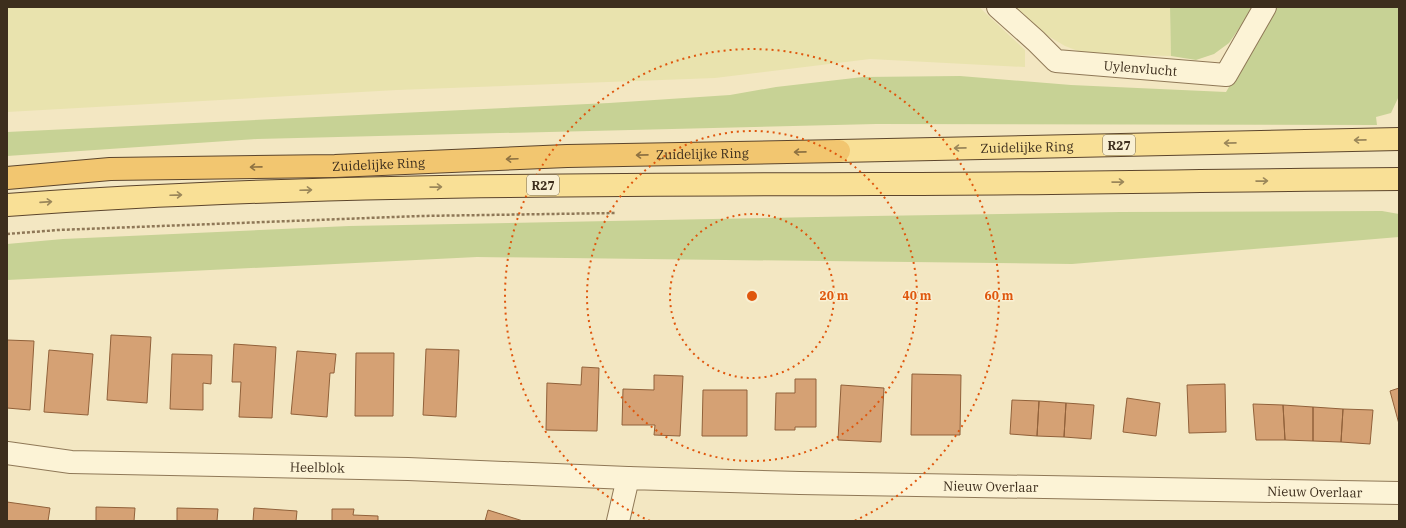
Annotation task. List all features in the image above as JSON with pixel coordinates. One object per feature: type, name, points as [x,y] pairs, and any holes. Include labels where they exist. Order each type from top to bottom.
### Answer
[{"type":"highway","name":"Zuidelijke Ring","points":[[7,178],[110,169],[335,166],[567,156],[839,151]]},
{"type":"main road","name":"Zuidelijke Ring","points":[[839,151],[1399,139]]},
{"type":"main road","name":"Zuidelijke Ring","points":[[7,205],[105,198],[363,188],[597,184],[879,184],[1399,180]]},
{"type":"street","name":"Uylenvlucht","points":[[998,7],[1056,61],[1226,75],[1264,7]]},
{"type":"street","name":"Heelblok","points":[[7,453],[71,462],[408,469],[628,478]]},
{"type":"street","name":"Nieuw Overlaar","points":[[628,478],[800,483],[1399,493]]},
{"type":"street","points":[[618,521],[628,478]]},
{"type":"path","points":[[7,234],[58,230],[420,216],[619,212]]},
{"type":"shaded area","points":[[7,7],[979,7],[1025,50],[1025,67],[870,59],[715,78],[397,90],[7,112]]},
{"type":"shaded area","points":[[1013,7],[1170,7],[1171,56],[1086,54],[1065,46],[1043,33]]},
{"type":"green space","points":[[1170,7],[1254,7],[1229,43],[1214,54],[1196,60],[1171,56]]},
{"type":"green space","points":[[1277,7],[1399,7],[1399,96],[1391,113],[1376,117],[1377,125],[876,124],[257,139],[7,156],[7,132],[609,103],[730,95],[776,87],[863,77],[960,76],[1071,85],[1226,92]]},
{"type":"green space","points":[[1382,211],[1399,214],[1399,237],[1072,264],[477,257],[7,280],[7,244],[63,239],[349,226],[1120,212]]},
{"type":"building","points":[[111,335],[151,337],[147,403],[107,400]]},
{"type":"building","points":[[7,340],[34,341],[30,410],[7,408]]},
{"type":"building","points":[[234,344],[276,347],[272,418],[239,417],[241,382],[232,382]]},
{"type":"building","points":[[426,349],[459,350],[456,417],[423,415]]},
{"type":"building","points":[[49,350],[93,354],[88,415],[44,412]]},
{"type":"building","points":[[297,351],[336,354],[334,373],[330,373],[327,417],[291,414]]},
{"type":"building","points":[[356,353],[394,353],[393,416],[355,416]]},
{"type":"building","points":[[172,354],[212,355],[211,384],[203,383],[203,410],[170,409]]},
{"type":"building","points":[[582,367],[599,368],[597,431],[546,430],[547,383],[581,385]]},
{"type":"building","points":[[912,374],[961,375],[960,435],[911,435]]},
{"type":"building","points":[[654,375],[683,376],[680,436],[654,435],[655,425],[622,425],[623,389],[654,390]]},
{"type":"building","points":[[795,379],[816,379],[816,427],[795,427],[795,430],[775,430],[776,393],[795,393]]},
{"type":"building","points":[[1225,384],[1226,432],[1189,433],[1187,385]]},
{"type":"building","points":[[841,385],[884,388],[881,442],[838,440]]},
{"type":"building","points":[[1399,388],[1399,424],[1390,391]]},
{"type":"building","points":[[703,390],[747,390],[747,436],[702,436]]},
{"type":"building","points":[[1127,398],[1160,403],[1156,436],[1123,432]]},
{"type":"building","points":[[1012,400],[1039,401],[1037,436],[1010,434]]},
{"type":"building","points":[[1039,401],[1066,403],[1064,437],[1037,436]]},
{"type":"building","points":[[1066,403],[1094,405],[1091,439],[1064,437]]},
{"type":"building","points":[[1253,404],[1283,405],[1285,440],[1256,440]]},
{"type":"building","points":[[1283,405],[1313,407],[1313,441],[1285,440]]},
{"type":"building","points":[[1313,407],[1343,409],[1341,442],[1313,441]]},
{"type":"building","points":[[1343,409],[1373,410],[1370,444],[1341,442]]},
{"type":"building","points":[[7,502],[50,508],[48,521],[7,521]]},
{"type":"building","points":[[96,507],[135,508],[134,521],[96,521]]},
{"type":"building","points":[[177,508],[218,509],[217,521],[177,521]]},
{"type":"building","points":[[254,508],[297,511],[296,521],[253,521]]},
{"type":"building","points":[[332,509],[354,509],[353,515],[378,516],[378,521],[332,521]]},
{"type":"building","points":[[488,510],[523,521],[485,521]]}]
